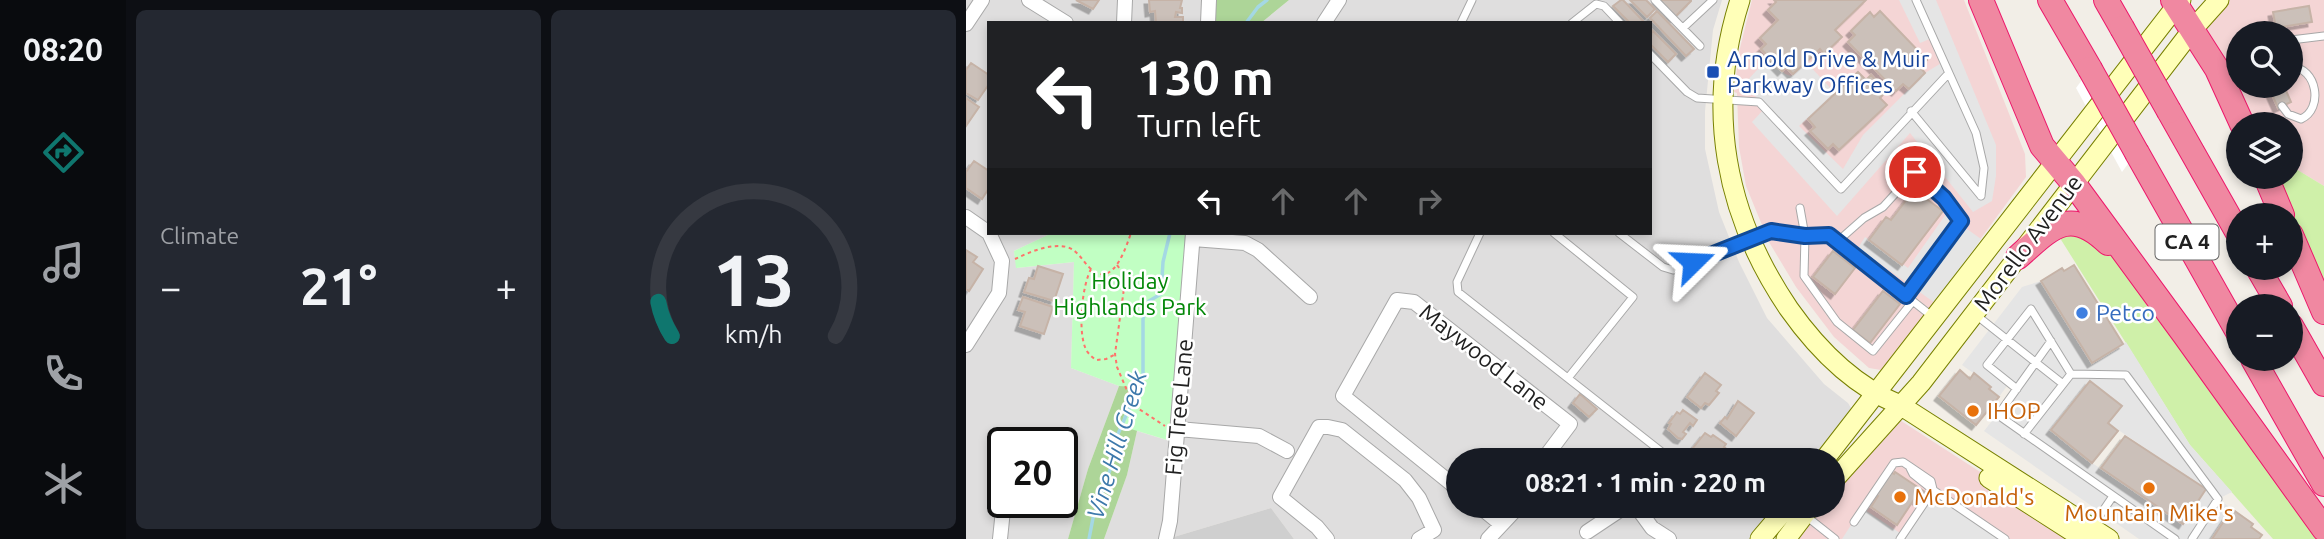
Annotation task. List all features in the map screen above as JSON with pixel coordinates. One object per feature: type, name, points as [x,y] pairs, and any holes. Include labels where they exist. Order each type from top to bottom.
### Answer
[{"type":"highway","points":[[1981,0],[2042,146],[2074,184],[2324,529]]},
{"type":"highway","name":"CA 4","points":[[2050,0],[2226,311]]},
{"type":"highway","name":"CA 4","points":[[2106,0],[2226,212]]},
{"type":"highway","points":[[2177,1],[2217,69],[2237,112]]},
{"type":"highway","points":[[2018,257],[2053,227],[2066,223],[2083,225],[2097,233],[2129,261]]},
{"type":"highway","points":[[2303,263],[2324,312]]},
{"type":"highway","points":[[2303,347],[2324,384]]},
{"type":"highway","points":[[2260,371],[2324,484]]},
{"type":"street","points":[[966,24],[982,0]]},
{"type":"street","points":[[1029,0],[1063,21]]},
{"type":"street","points":[[1124,21],[1125,0]]},
{"type":"street","points":[[1208,21],[1209,0]]},
{"type":"street","points":[[1325,21],[1339,0]]},
{"type":"street","points":[[1740,0],[1727,48],[1722,100],[1723,130],[1731,185],[1750,240],[1776,289],[1803,329],[1852,378],[1896,410],[2088,533],[2109,539]]},
{"type":"street","name":"Morello Avenue","points":[[1845,467],[1922,383],[2193,29],[2219,0]]},
{"type":"street","name":"Morello Avenue","points":[[1834,448],[2056,162],[2177,1]]},
{"type":"street","points":[[966,217],[987,232]]},
{"type":"street","points":[[966,345],[999,293],[1002,265],[990,235]]},
{"type":"street","points":[[1193,236],[1245,243],[1258,250],[1310,296]]},
{"type":"street","name":"Fig Tree Lane","points":[[1166,539],[1170,521],[1193,236]]},
{"type":"street","name":"Maywood Lane","points":[[1446,479],[1343,396],[1397,300],[1414,302],[1570,424],[1552,448]]},
{"type":"street","points":[[1327,539],[1317,527],[1280,497],[1319,427],[1342,430],[1405,480],[1419,498],[1434,530],[1419,539]]},
{"type":"street","points":[[1178,429],[1259,436],[1287,451]]},
{"type":"street","points":[[1000,539],[1002,518]]},
{"type":"street","points":[[1494,518],[1501,524]]},
{"type":"street","points":[[1488,539],[1507,518]]},
{"type":"street","points":[[1587,532],[1608,518]]},
{"type":"street","points":[[1645,518],[1652,528],[1669,539]]},
{"type":"street","points":[[1760,539],[1786,518]]},
{"type":"street","points":[[1786,539],[1794,518]]},
{"type":"lane","points":[[1462,21],[1472,0]]},
{"type":"lane","points":[[1655,0],[1700,46]]},
{"type":"lane","points":[[1683,28],[1713,0]]},
{"type":"lane","points":[[1911,111],[1981,196],[1984,168],[1976,133],[1916,0]]},
{"type":"lane","points":[[1574,21],[1595,4],[1604,6],[1618,21]]},
{"type":"lane","points":[[2303,39],[2324,36]]},
{"type":"lane","points":[[1652,56],[1687,92],[1697,98],[1759,102],[1841,188],[1911,111],[1948,75]]},
{"type":"lane","points":[[2282,106],[2288,114],[2301,119],[2308,116],[2313,109],[2315,87],[2309,74],[2303,71]]},
{"type":"lane","points":[[1800,208],[1805,236],[1804,276],[1837,322],[1874,351],[1961,221],[1944,198],[1915,172],[1884,207],[1864,218],[1838,241]]},
{"type":"lane","points":[[1622,235],[1662,267],[1673,270],[1771,231],[1805,236],[1829,235],[1935,319]]},
{"type":"lane","points":[[1479,235],[1457,282],[1458,292],[1657,448]]},
{"type":"lane","points":[[1556,235],[1633,296],[1568,378]]},
{"type":"lane","points":[[2017,389],[1987,365],[2031,309],[2071,374]]},
{"type":"lane","points":[[1974,314],[2063,384]]},
{"type":"lane","points":[[2051,341],[1998,415],[2175,539]]},
{"type":"lane","points":[[2024,434],[2071,374]]},
{"type":"lane","points":[[2071,374],[2126,375],[2218,499],[2192,539]]},
{"type":"lane","points":[[1854,522],[1894,463],[1903,462],[1933,490],[2005,539]]},
{"type":"lane","points":[[1900,539],[1933,490]]},
{"type":"lane","points":[[2088,533],[2113,496]]},
{"type":"lane","points":[[1810,518],[1835,539]]},
{"type":"path","points":[[1002,265],[1030,252],[1054,246],[1075,250],[1091,269],[1100,273],[1106,272],[1117,265],[1130,235]]},
{"type":"path","points":[[1117,265],[1124,274],[1125,281],[1115,354],[1117,367],[1129,395],[1136,404],[1162,425],[1178,429]]},
{"type":"path","points":[[1091,269],[1086,277],[1084,292],[1084,345],[1096,360],[1115,354]]},
{"type":"shaded area","points":[[966,0],[1209,0],[1208,21],[987,21],[987,235],[1048,235],[1014,251],[1017,268],[1074,262],[1071,368],[1119,386],[1078,504],[1078,427],[987,427],[987,518],[1074,518],[1068,539],[966,539]]},
{"type":"shaded area","points":[[1289,0],[1722,0],[1713,30],[1705,111],[1705,149],[1719,212],[1739,262],[1767,318],[1824,384],[1851,408],[1825,448],[1446,448],[1446,518],[1778,518],[1760,539],[1294,539],[1271,508],[1167,539],[1104,539],[1127,475],[1137,431],[1176,443],[1193,235],[1652,235],[1652,21],[1263,21]]},
{"type":"shaded area","points":[[1752,0],[1964,0],[2025,154],[2026,177],[1881,370],[1869,368],[1834,337],[1796,287],[1769,242],[1746,186],[1739,147],[1737,93],[1734,92],[1739,52]]},
{"type":"shaded area","points":[[1899,0],[1936,0],[1996,145],[1996,176],[1992,201],[1973,212],[1910,133],[1837,216],[1752,122],[1765,108],[1745,83],[1769,57],[1785,74],[1791,76],[1806,62],[1835,93],[1799,126],[1843,169],[1863,135],[1925,73],[1943,62],[1932,38],[1920,43]]},
{"type":"shaded area","points":[[2219,0],[2324,0],[2324,186],[2303,173],[2303,112],[2236,112],[2229,98],[2303,98],[2303,21],[2226,21],[2226,93],[2193,29]]},
{"type":"shaded area","points":[[1946,214],[1981,239],[1935,303],[1858,248],[1865,237],[1908,268]]},
{"type":"shaded area","points":[[2041,281],[2092,363],[2126,342],[2190,445],[2232,492],[2218,499],[2232,509],[2212,539],[2139,539],[1984,431],[2017,389],[2009,383],[1999,397],[1989,389],[1991,386],[1962,365],[2022,287]],"holes":[[[2090,381],[2121,406],[2108,423],[2206,489],[2183,523],[2092,463],[2051,430]]]},
{"type":"shaded area","points":[[1892,415],[2084,539],[1786,539],[1802,518],[1845,518],[1845,467]]},
{"type":"shaded area","points":[[1933,490],[2005,539],[1842,539],[1862,508],[1903,535]]},
{"type":"shaded area","points":[[1271,508],[1294,539],[1167,539]]},
{"type":"green space","points":[[1209,0],[1289,0],[1263,21],[1208,21]]},
{"type":"green space","points":[[2303,173],[2324,186],[2324,312],[2303,263],[2303,203],[2277,203],[2271,189],[2303,189]]},
{"type":"green space","points":[[2053,227],[2097,233],[2324,539],[2273,539],[2190,445]]},
{"type":"green space","name":"Holiday Highlands Park","points":[[1048,235],[1193,235],[1177,443],[1121,426],[1132,387],[1119,386],[1071,368],[1074,262],[1016,268],[1014,251]]},
{"type":"green space","points":[[1141,354],[1153,391],[1137,431],[1127,475],[1104,539],[1068,539],[1074,518],[1078,518],[1078,504],[1088,469],[1119,386]]},
{"type":"pier","points":[[2098,58],[2145,141],[2122,172],[2076,88]]},
{"type":"building","points":[[1076,0],[1099,0],[1093,9]]},
{"type":"building","points":[[1149,0],[1182,0],[1182,13],[1176,12],[1175,17],[1183,17],[1183,21],[1156,21],[1155,11],[1150,12]]},
{"type":"building","points":[[1623,0],[1643,21],[1628,21],[1613,6]]},
{"type":"building","points":[[1630,0],[1646,0],[1655,9],[1647,17]]},
{"type":"building","points":[[1655,0],[1691,0],[1691,1],[1674,18]]},
{"type":"building","points":[[1774,0],[1866,0],[1835,30],[1842,37],[1824,54],[1820,49],[1793,74],[1786,67],[1782,71],[1761,49],[1766,44],[1760,38],[1778,20],[1768,10],[1776,2]]},
{"type":"building","points":[[2309,6],[2312,22],[2275,21],[2273,12]]},
{"type":"building","points":[[1657,11],[1694,49],[1686,56],[1650,18]]},
{"type":"building","points":[[1880,11],[1927,60],[1920,67],[1925,73],[1909,89],[1903,84],[1896,91],[1848,42],[1855,35],[1851,31],[1870,12],[1874,17]]},
{"type":"building","points":[[1652,30],[1676,54],[1668,62],[1652,46]]},
{"type":"building","points":[[971,63],[987,74],[987,87],[978,100],[966,93],[966,70]]},
{"type":"building","points":[[1858,72],[1866,80],[1871,75],[1886,91],[1880,98],[1887,105],[1839,150],[1833,144],[1828,149],[1810,131],[1815,127],[1808,119]]},
{"type":"building","points":[[966,98],[979,107],[966,126]]},
{"type":"building","points":[[2274,98],[2289,98],[2291,102],[2278,108]]},
{"type":"building","points":[[974,161],[987,170],[987,191],[982,199],[966,188],[966,172]]},
{"type":"building","points":[[1914,190],[1943,211],[1902,265],[1869,240],[1886,217],[1891,220]]},
{"type":"building","points":[[966,250],[977,257],[973,262],[983,269],[969,291],[966,289]]},
{"type":"building","points":[[1833,251],[1855,268],[1835,294],[1813,277]]},
{"type":"building","name":"Petco","points":[[2074,265],[2123,344],[2092,363],[2041,281],[2062,268],[2064,271]]},
{"type":"building","points":[[1038,266],[1063,274],[1054,301],[1024,292],[1029,278],[1034,279]]},
{"type":"building","points":[[1883,291],[1900,304],[1870,343],[1853,330]]},
{"type":"building","points":[[1023,297],[1053,307],[1044,334],[1020,326],[1025,312],[1018,310]]},
{"type":"building","name":"IHOP","points":[[1960,370],[1970,379],[1974,373],[1999,397],[1976,425],[1939,396]]},
{"type":"building","points":[[1705,373],[1721,385],[1716,391],[1719,393],[1709,405],[1705,403],[1701,408],[1687,397]]},
{"type":"building","points":[[2090,381],[2122,406],[2108,423],[2118,431],[2092,463],[2051,430]]},
{"type":"building","points":[[1580,394],[1597,409],[1589,417],[1573,403]]},
{"type":"building","points":[[1738,401],[1754,413],[1736,436],[1720,423],[1725,417],[1727,419]]},
{"type":"building","points":[[1683,410],[1697,420],[1693,426],[1690,423],[1683,432],[1686,434],[1682,439],[1668,429],[1677,412],[1680,414]]},
{"type":"building","points":[[1705,433],[1726,444],[1725,448],[1693,448]]},
{"type":"building","points":[[2125,436],[2206,489],[2183,524],[2101,468]]},
{"type":"building","name":"McDonald's","points":[[1890,472],[1895,472],[1925,492],[1919,501],[1915,498],[1897,525],[1871,507],[1878,496],[1875,494]]},
{"type":"building","points":[[2232,509],[2253,524],[2251,527],[2262,535],[2259,539],[2212,539]]},
{"type":"waterway","name":"Vine Hill Creek","points":[[1248,21],[1267,0]]},
{"type":"waterway","name":"Vine Hill Creek","points":[[1089,539],[1093,518],[1111,467],[1112,448],[1143,376],[1143,319],[1149,301],[1161,294],[1163,262],[1170,235]]},
{"type":"place","name":"Arnold Drive & Muir Parkway Offices","points":[[1713,72]]},
{"type":"place","name":"Petco","points":[[2082,313]]},
{"type":"place","name":"IHOP","points":[[1973,411]]},
{"type":"place","name":"Mountain Mike's","points":[[2149,488]]},
{"type":"place","name":"McDonald's","points":[[1900,497]]},
{"type":"route","points":[[1693,262],[1771,231],[1805,236],[1829,235],[1906,296],[1961,221],[1944,198],[1915,172]]}]
